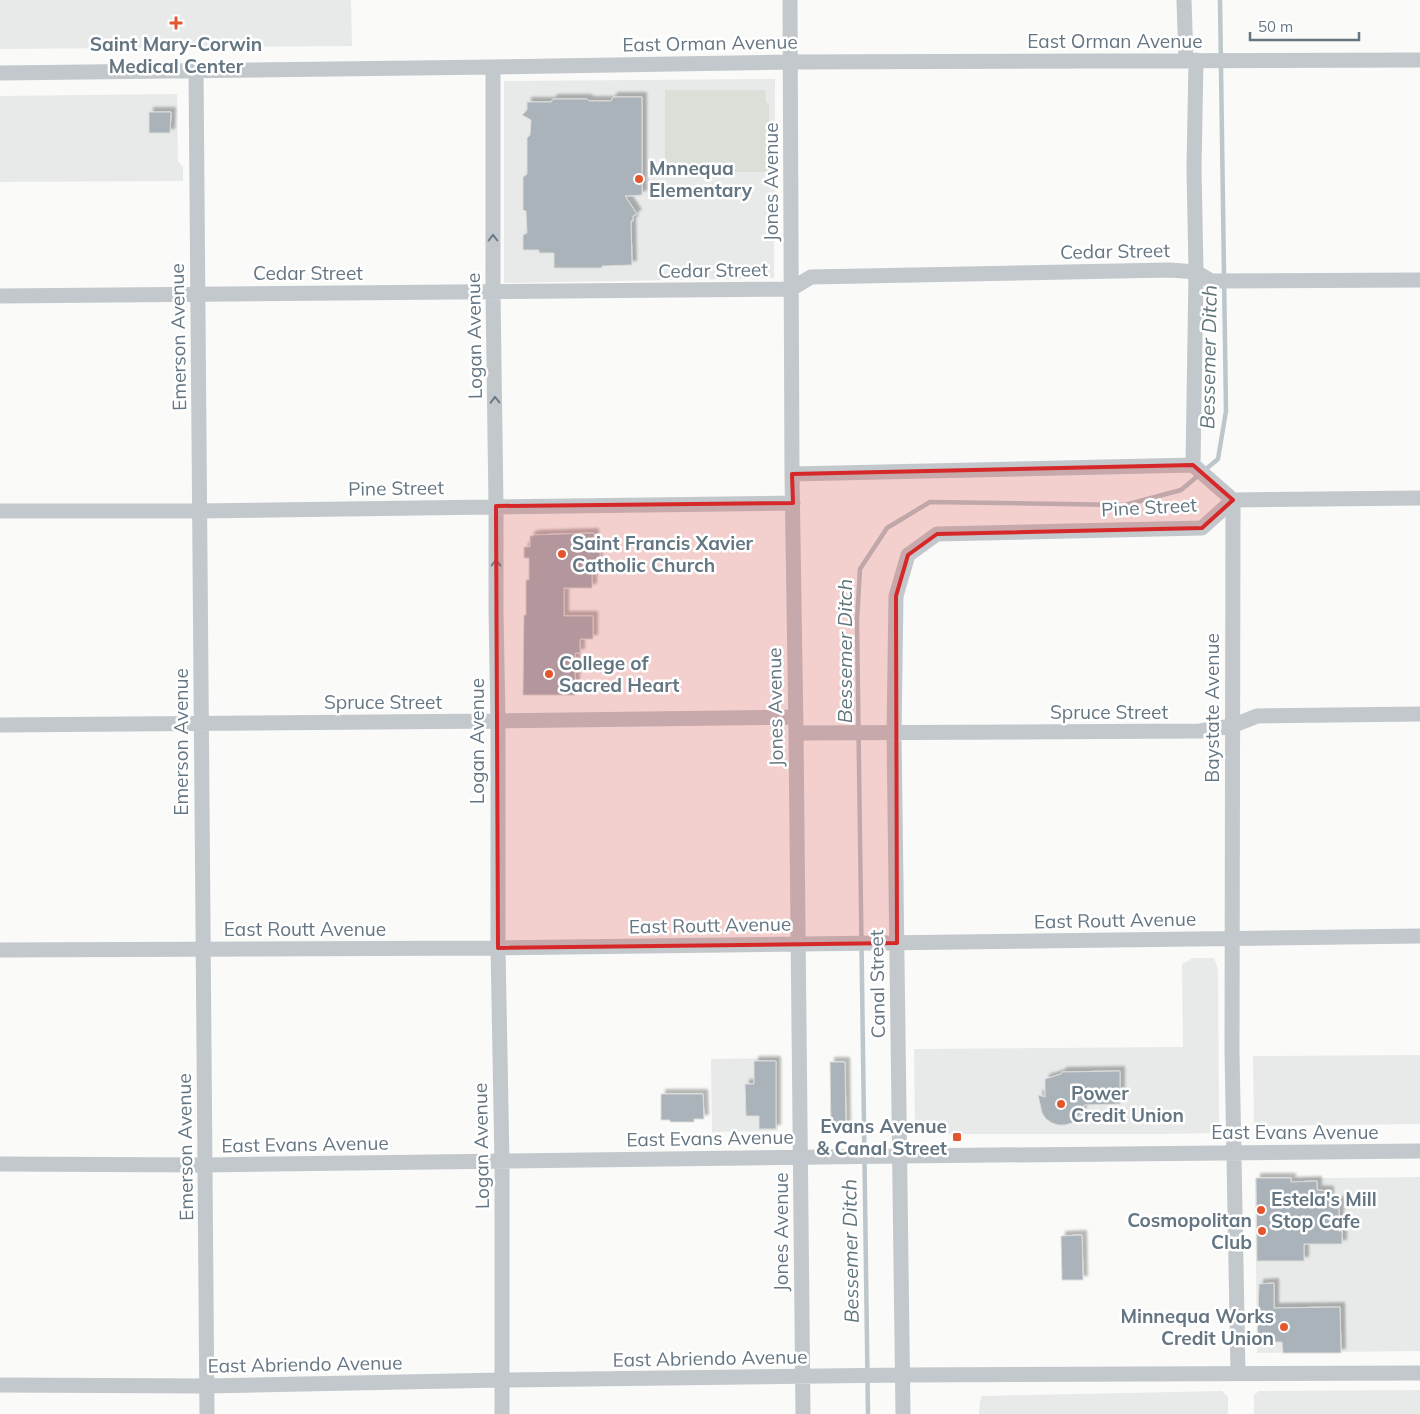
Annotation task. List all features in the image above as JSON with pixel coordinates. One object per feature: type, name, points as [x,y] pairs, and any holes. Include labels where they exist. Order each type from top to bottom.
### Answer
[{"type":"street","name":"Jones Avenue","points":[[790,0],[792,474],[803,1414]]},
{"type":"street","points":[[1184,0],[1191,61],[1194,168],[1196,272],[1193,465],[1233,500],[1420,498]]},
{"type":"street","name":"East Orman Avenue","points":[[0,73],[790,62],[1420,60]]},
{"type":"street","name":"Logan Avenue","points":[[493,67],[498,948],[502,1162],[502,1414]]},
{"type":"street","name":"Emerson Avenue","points":[[196,70],[207,1414]]},
{"type":"street","name":"Cedar Street","points":[[0,296],[791,289],[811,277],[1170,270],[1196,272],[1211,281],[1420,280]]},
{"type":"street","name":"Pine Street","points":[[792,474],[1193,465]]},
{"type":"street","name":"Pine Street","points":[[908,555],[938,534],[1202,528],[1233,500]]},
{"type":"street","name":"Baystate Avenue","points":[[1233,500],[1232,1052],[1238,1374]]},
{"type":"street","name":"Pine Street","points":[[0,511],[200,511],[793,503]]},
{"type":"street","name":"Canal Street","points":[[903,1414],[898,1156],[894,733],[896,596],[908,555]]},
{"type":"street","name":"Spruce Street","points":[[0,725],[498,721],[796,725],[852,733],[1200,731],[1232,726],[1257,716],[1420,714]]},
{"type":"street","name":"East Routt Avenue","points":[[0,950],[498,948],[1420,936]]},
{"type":"street","name":"East Evans Avenue","points":[[0,1164],[205,1165],[855,1156],[1420,1151]]},
{"type":"street","name":"East Abriendo Avenue","points":[[0,1385],[206,1386],[902,1375],[1420,1373]]},
{"type":"highlighted area","points":[[1193,465],[1233,500],[1202,528],[937,534],[908,555],[896,596],[897,943],[498,948],[496,506],[793,503],[792,474]]},
{"type":"shaded area","name":"Saint Mary-Corwin Medical Center","points":[[0,0],[351,0],[352,46],[0,49]]},
{"type":"shaded area","name":"Mnnequa Elementary","points":[[775,79],[774,278],[504,283],[504,81]]},
{"type":"shaded area","points":[[665,90],[765,90],[766,103],[769,103],[769,172],[665,172]]},
{"type":"shaded area","points":[[177,94],[178,161],[183,167],[183,181],[0,182],[0,96]]},
{"type":"shaded area","points":[[1193,958],[1214,958],[1218,969],[1219,1127],[1217,1133],[915,1134],[914,1049],[1183,1047],[1182,964]]},
{"type":"shaded area","points":[[1420,1055],[1420,1124],[1254,1126],[1253,1056]]},
{"type":"shaded area","points":[[778,1058],[778,1131],[712,1132],[711,1059]]},
{"type":"shaded area","points":[[1420,1177],[1420,1351],[1257,1353],[1255,1179]]},
{"type":"shaded area","points":[[1420,1390],[1420,1414],[1254,1414],[1254,1395],[1259,1391]]},
{"type":"shaded area","points":[[1222,1391],[1228,1397],[1228,1414],[979,1414],[982,1396]]},
{"type":"building","points":[[613,97],[642,97],[642,195],[625,196],[637,214],[633,216],[633,221],[631,221],[632,265],[602,266],[602,268],[554,268],[554,253],[539,253],[539,250],[523,250],[523,235],[527,233],[526,211],[523,210],[523,177],[527,174],[527,138],[530,135],[531,120],[522,115],[527,110],[527,102],[551,102],[553,99],[611,101]]},
{"type":"building","points":[[149,112],[171,112],[170,133],[149,133]]},
{"type":"building","points":[[594,533],[594,543],[600,548],[600,556],[597,558],[599,570],[592,570],[592,588],[564,588],[564,616],[593,616],[593,639],[580,639],[580,653],[575,653],[575,695],[523,695],[524,615],[526,615],[526,580],[529,580],[529,558],[524,558],[524,547],[530,547],[530,536],[533,535]]},
{"type":"building","points":[[754,1061],[776,1061],[776,1129],[759,1129],[759,1116],[746,1116],[745,1084],[754,1084]]},
{"type":"building","points":[[830,1062],[845,1062],[846,1129],[831,1129]]},
{"type":"building","points":[[1120,1071],[1120,1104],[1084,1105],[1077,1119],[1065,1125],[1052,1123],[1042,1113],[1038,1095],[1045,1097],[1045,1079],[1062,1072]]},
{"type":"building","points":[[661,1094],[703,1094],[704,1119],[694,1119],[694,1122],[661,1120]]},
{"type":"building","points":[[1256,1178],[1291,1178],[1291,1182],[1317,1181],[1317,1190],[1329,1191],[1329,1202],[1339,1201],[1339,1231],[1342,1231],[1342,1244],[1304,1244],[1304,1261],[1257,1261]]},
{"type":"building","points":[[1082,1235],[1083,1280],[1062,1280],[1061,1236]]},
{"type":"building","points":[[1274,1283],[1274,1308],[1340,1307],[1341,1353],[1283,1353],[1282,1342],[1257,1342],[1259,1284]]},
{"type":"waterway","name":"Bessemer Ditch","points":[[868,1414],[857,620],[860,569],[887,528],[930,502],[1125,505],[1181,490],[1218,459],[1226,411],[1220,0]]},
{"type":"place","name":"Saint Mary-Corwin Medical Center","points":[[176,23]]},
{"type":"place","name":"Mnnequa Elementary","points":[[639,179]]},
{"type":"place","name":"Saint Francis Xavier Catholic Church","points":[[562,554]]},
{"type":"place","name":"College of Sacred Heart","points":[[549,674]]},
{"type":"place","name":"Power Credit Union","points":[[1061,1104]]},
{"type":"place","name":"Evans Avenue & Canal Street","points":[[957,1137]]},
{"type":"place","name":"Estela's Mill Stop Cafe","points":[[1261,1210]]},
{"type":"place","name":"Cosmopolitan Club","points":[[1262,1231]]},
{"type":"place","name":"Minnequa Works Credit Union","points":[[1284,1327]]}]
